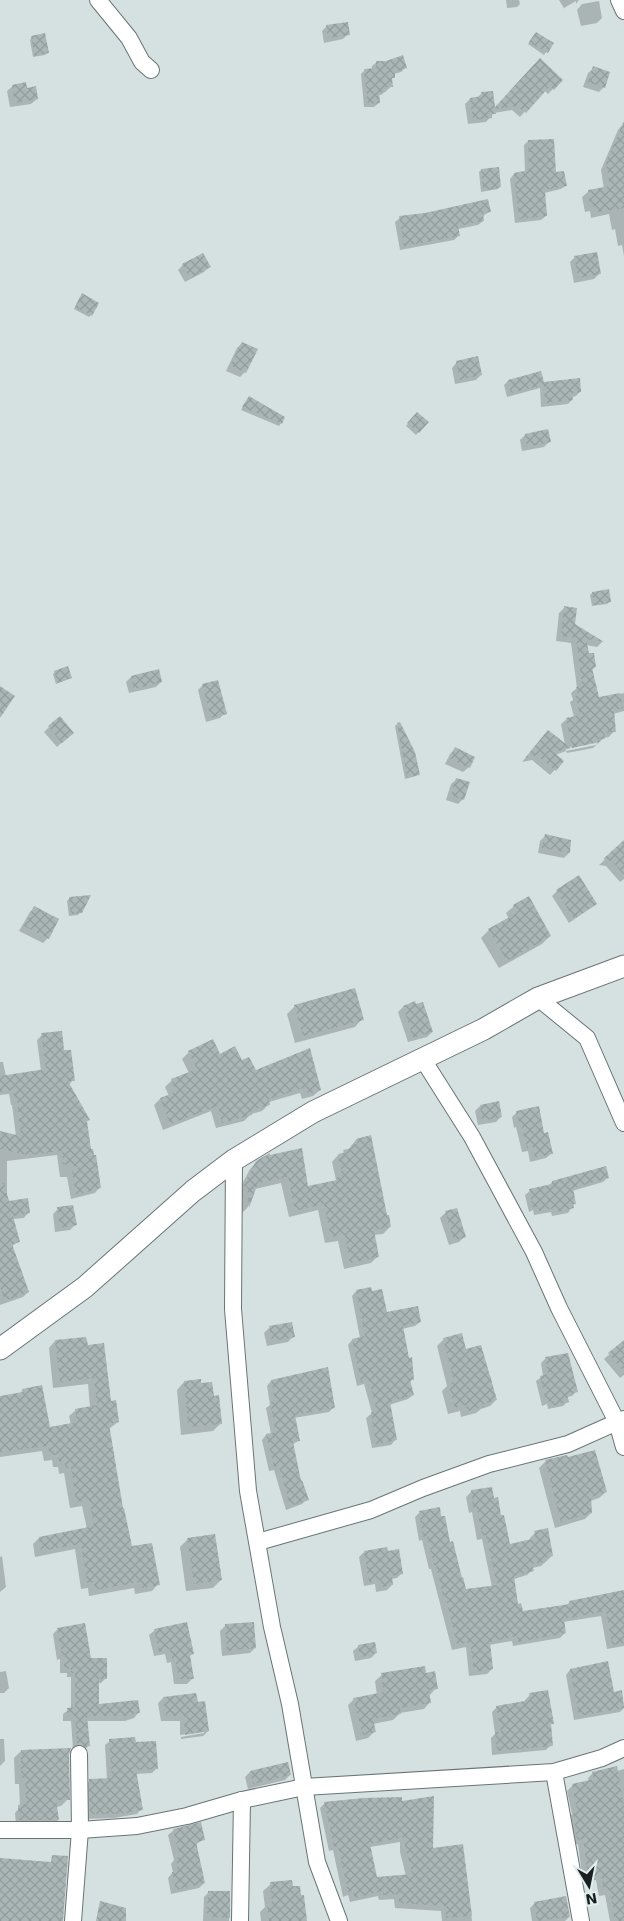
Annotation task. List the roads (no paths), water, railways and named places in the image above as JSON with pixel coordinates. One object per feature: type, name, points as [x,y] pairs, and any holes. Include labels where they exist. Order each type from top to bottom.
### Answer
[{"type":"street","points":[[98,0],[129,38],[142,62],[150,70]]},
{"type":"street","points":[[619,0],[624,11]]},
{"type":"street","points":[[0,1349],[19,1337],[84,1286],[194,1191],[234,1160],[313,1112],[484,1028],[538,998],[624,966]]},
{"type":"street","points":[[538,998],[587,1038],[624,1123]]},
{"type":"street","points":[[422,1058],[472,1137],[534,1252],[559,1308],[621,1421],[624,1447]]},
{"type":"street","points":[[234,1160],[233,1309],[248,1490],[272,1627],[290,1704],[317,1862],[339,1921]]},
{"type":"street","points":[[258,1542],[371,1510],[489,1464],[568,1444],[621,1421]]},
{"type":"street","points":[[0,1830],[80,1830],[146,1824],[187,1816],[242,1800],[304,1787],[554,1772],[602,1758],[624,1748]]},
{"type":"street","points":[[73,1921],[80,1830],[79,1754]]},
{"type":"street","points":[[554,1772],[582,1921]]},
{"type":"street","points":[[240,1921],[242,1800]]}]
